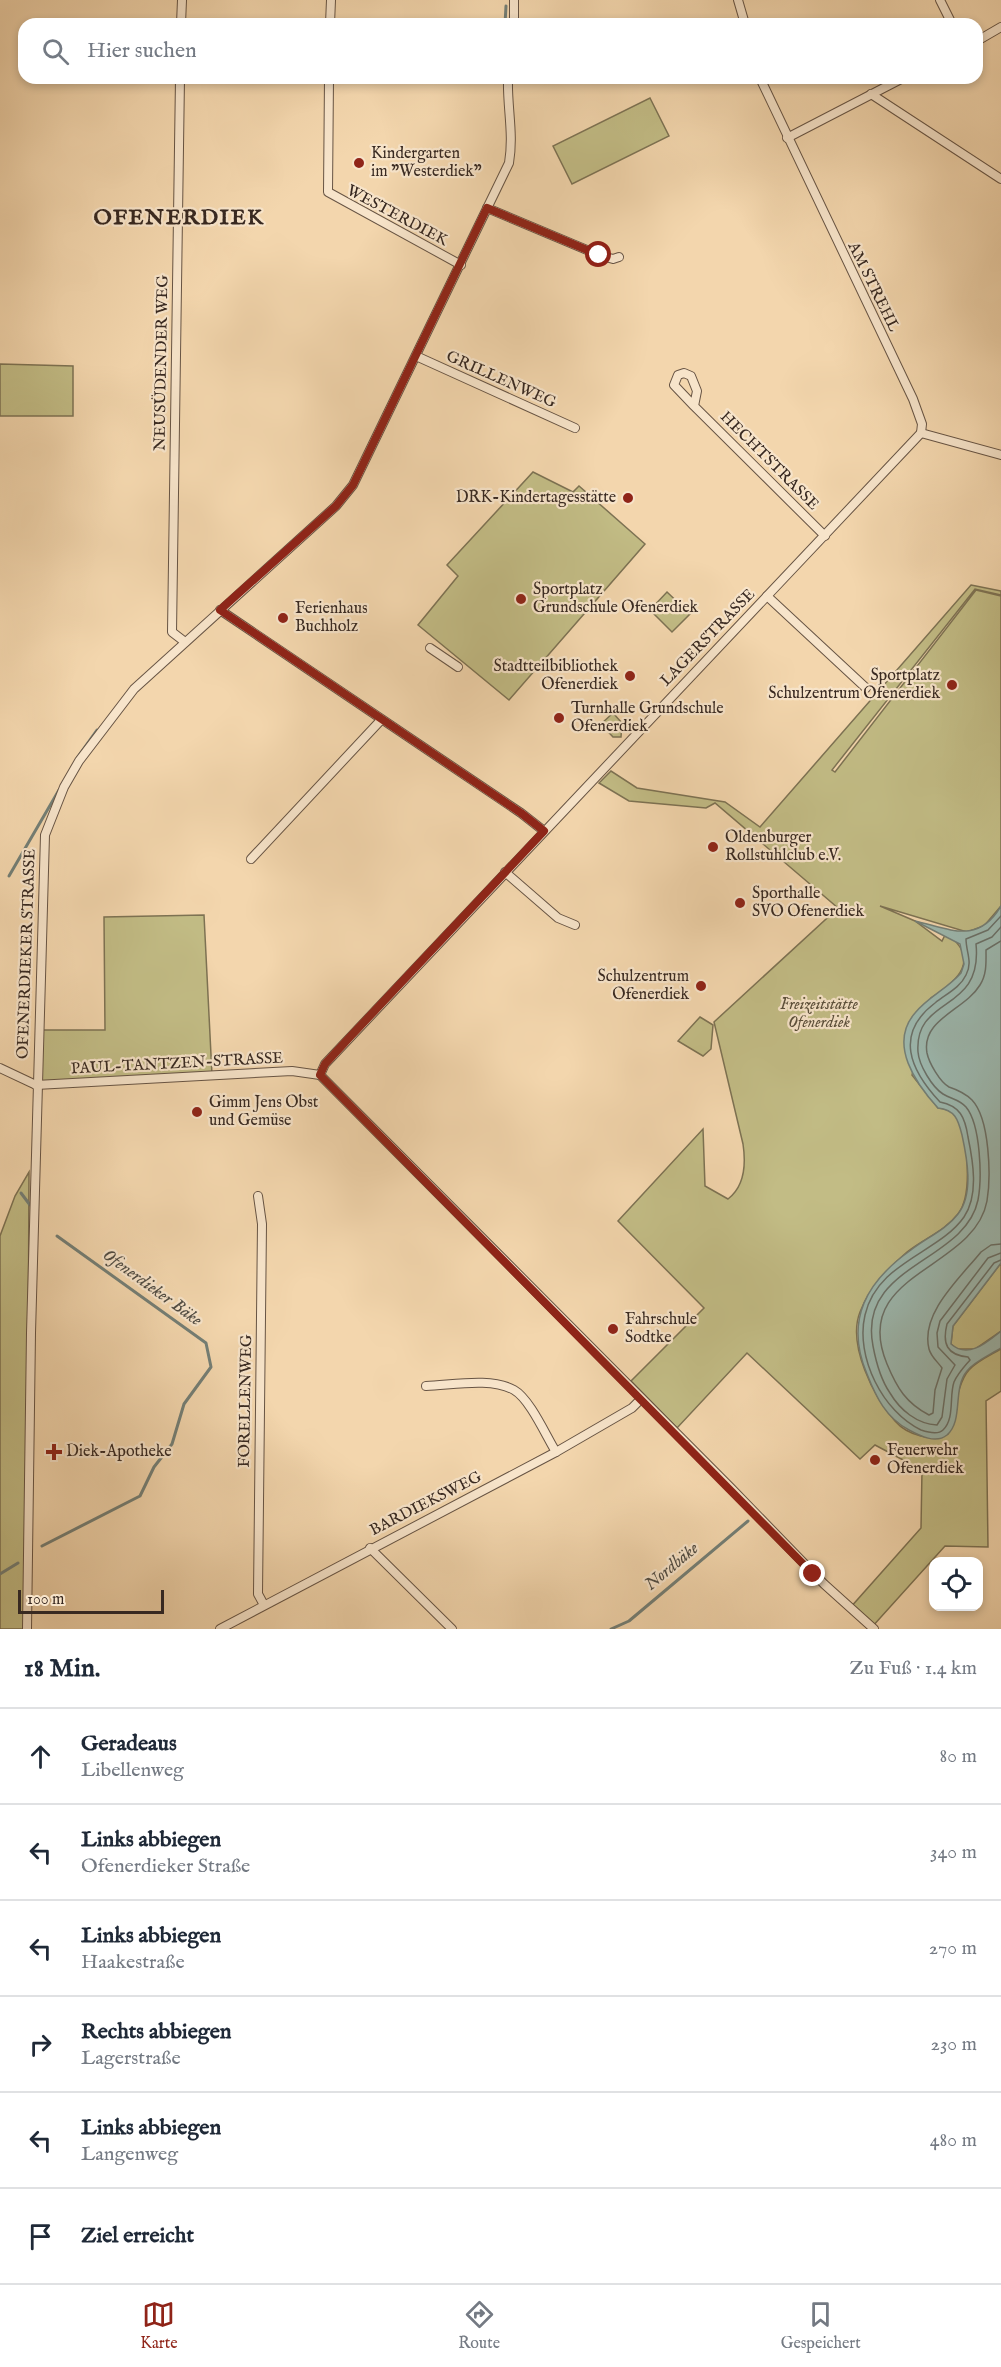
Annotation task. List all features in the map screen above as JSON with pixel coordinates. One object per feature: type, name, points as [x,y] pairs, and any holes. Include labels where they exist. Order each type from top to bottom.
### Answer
[{"type":"street","points":[[181,18],[182,0]]},
{"type":"street","points":[[330,18],[331,0]]},
{"type":"street","points":[[514,0],[514,18]]},
{"type":"street","points":[[738,0],[743,18]]},
{"type":"street","points":[[940,0],[949,18]]},
{"type":"street","points":[[983,37],[1001,27]]},
{"type":"street","name":"NEUSÜDENDER WEG","points":[[180,84],[172,632],[185,642]]},
{"type":"street","name":"WESTERDIEK","points":[[329,84],[328,192],[461,265]]},
{"type":"street","name":"OFENERDIEKER STRASSE","points":[[27,1629],[36,1085],[45,835],[64,787],[105,723],[134,689],[345,496],[365,462],[509,163],[513,142],[508,84]]},
{"type":"street","name":"AM STREHL","points":[[763,84],[913,399],[922,424],[921,433]]},
{"type":"street","points":[[787,138],[891,84]]},
{"type":"street","points":[[871,94],[1001,179]]},
{"type":"street","points":[[487,208],[599,255],[613,259],[619,257]]},
{"type":"street","name":"GRILLENWEG","points":[[416,356],[575,428]]},
{"type":"street","name":"HECHTSTRASSE","points":[[694,406],[825,536]]},
{"type":"street","points":[[921,433],[1001,455]]},
{"type":"street","name":"LAGERSTRASSE","points":[[320,1075],[325,1064],[921,433]]},
{"type":"street","points":[[766,596],[866,688]]},
{"type":"street","points":[[220,610],[521,813],[544,831]]},
{"type":"street","points":[[430,648],[458,668]]},
{"type":"street","points":[[251,859],[381,720]]},
{"type":"street","points":[[505,872],[558,918],[575,925]]},
{"type":"street","points":[[0,1068],[36,1085]]},
{"type":"street","name":"PAUL-TANTZEN-STRASSE","points":[[36,1085],[292,1071],[320,1075]]},
{"type":"street","points":[[320,1075],[868,1628]]},
{"type":"street","name":"FORELLENWEG","points":[[258,1196],[262,1224],[258,1594],[264,1605]]},
{"type":"street","points":[[426,1386],[497,1384],[516,1390],[529,1405],[556,1452]]},
{"type":"street","name":"BARDIEKSWEG","points":[[220,1629],[556,1452],[632,1408],[641,1399]]},
{"type":"street","points":[[370,1548],[452,1629]]},
{"type":"green space","points":[[650,98],[669,136],[572,184],[553,146]]},
{"type":"green space","points":[[0,364],[73,366],[73,416],[0,416]]},
{"type":"green space","name":"Sportplatz Grundschule Ofenerdiek","points":[[533,472],[573,492],[579,486],[645,544],[509,700],[418,625],[458,576],[447,565]]},
{"type":"green space","name":"Freizeitstätte Ofenerdiek","points":[[971,585],[1001,591],[1001,595],[975,589],[832,770],[835,772],[976,590],[1001,596],[1001,906],[984,926],[967,932],[880,906],[915,921],[942,941],[946,933],[957,943],[962,952],[964,960],[957,976],[931,998],[912,1075],[938,1108],[951,1111],[957,1117],[966,1152],[966,1194],[963,1205],[953,1220],[913,1247],[880,1279],[864,1303],[857,1325],[860,1355],[871,1385],[895,1421],[906,1430],[920,1436],[935,1437],[948,1434],[965,1376],[976,1364],[1001,1349],[1001,1391],[986,1401],[988,1547],[945,1546],[935,1557],[929,1557],[929,1564],[872,1627],[850,1608],[921,1528],[922,1470],[875,1445],[860,1459],[747,1353],[677,1428],[631,1381],[704,1308],[618,1221],[703,1129],[705,1186],[728,1199],[734,1194],[743,1174],[743,1144],[714,1022],[838,908],[715,803],[706,808],[629,801],[599,783],[611,771],[637,788],[725,802],[760,827]]},
{"type":"green space","points":[[667,592],[690,614],[672,632],[650,610]]},
{"type":"green space","points":[[613,713],[622,723],[621,737],[613,737],[601,724]]},
{"type":"green space","points":[[204,915],[212,1075],[36,1085],[38,1030],[105,1030],[104,917]]},
{"type":"green space","points":[[700,1017],[713,1025],[711,1049],[703,1056],[678,1041]]},
{"type":"green space","points":[[29,1172],[27,1629],[0,1629],[0,1236],[15,1196]]},
{"type":"green space","points":[[1001,1263],[1001,1331],[975,1349],[957,1349],[951,1344],[953,1326]]},
{"type":"water","points":[[1001,906],[1001,1263],[953,1326],[951,1344],[957,1348],[970,1350],[977,1348],[1001,1331],[1001,1348],[978,1361],[967,1371],[960,1386],[957,1413],[952,1429],[943,1438],[933,1439],[918,1435],[901,1425],[878,1399],[860,1354],[859,1319],[864,1303],[882,1275],[953,1220],[963,1206],[968,1186],[966,1154],[957,1120],[952,1113],[938,1108],[921,1087],[908,1063],[904,1038],[907,1025],[915,1013],[961,973],[964,964],[960,944],[915,921],[952,930],[973,930],[983,926]]},
{"type":"waterway","name":"Ofenerdieker Bäke","points":[[505,18],[506,6]]},
{"type":"waterway","name":"Ofenerdieker Bäke","points":[[77,758],[97,730]]},
{"type":"waterway","name":"Ofenerdieker Bäke","points":[[9,876],[59,790]]},
{"type":"waterway","name":"Ofenerdieker Bäke","points":[[21,1193],[30,1205]]},
{"type":"waterway","name":"Ofenerdieker Bäke","points":[[42,1546],[140,1496],[154,1467],[172,1444],[184,1404],[211,1367],[206,1343],[57,1236]]},
{"type":"waterway","name":"Nordbäke","points":[[611,1629],[629,1621],[748,1521]]},
{"type":"waterway","name":"Ofenerdieker Bäke","points":[[0,1574],[18,1563]]},
{"type":"place","name":"Kindergarten im \"Westerdiek\"","points":[[359,163]]},
{"type":"place","name":"DRK-Kindertagesstätte","points":[[628,498]]},
{"type":"place","name":"Sportplatz Grundschule Ofenerdiek","points":[[521,599]]},
{"type":"place","name":"Ferienhaus Buchholz","points":[[283,618]]},
{"type":"place","name":"Stadtteilbibliothek Ofenerdiek","points":[[630,676]]},
{"type":"place","name":"Sportplatz Schulzentrum Ofenerdiek","points":[[952,685]]},
{"type":"place","name":"Turnhalle Grundschule Ofenerdiek","points":[[559,718]]},
{"type":"place","name":"Oldenburger Rollstuhlclub e.V.","points":[[713,847]]},
{"type":"place","name":"Sporthalle SVO Ofenerdiek","points":[[740,903]]},
{"type":"place","name":"Schulzentrum Ofenerdiek","points":[[701,986]]},
{"type":"place","name":"Gimm Jens Obst und Gemüse","points":[[197,1112]]},
{"type":"place","name":"Fahrschule Sodtke","points":[[613,1329]]},
{"type":"place","name":"Diek-Apotheke","points":[[54,1452]]},
{"type":"place","name":"Feuerwehr Ofenerdiek","points":[[875,1460]]},
{"type":"district","name":"OFENERDIEK","points":[[179,218]]},
{"type":"route","points":[[599,255],[487,208],[353,485],[336,506],[220,610],[521,813],[544,831],[325,1064],[320,1075],[813,1574]]}]
